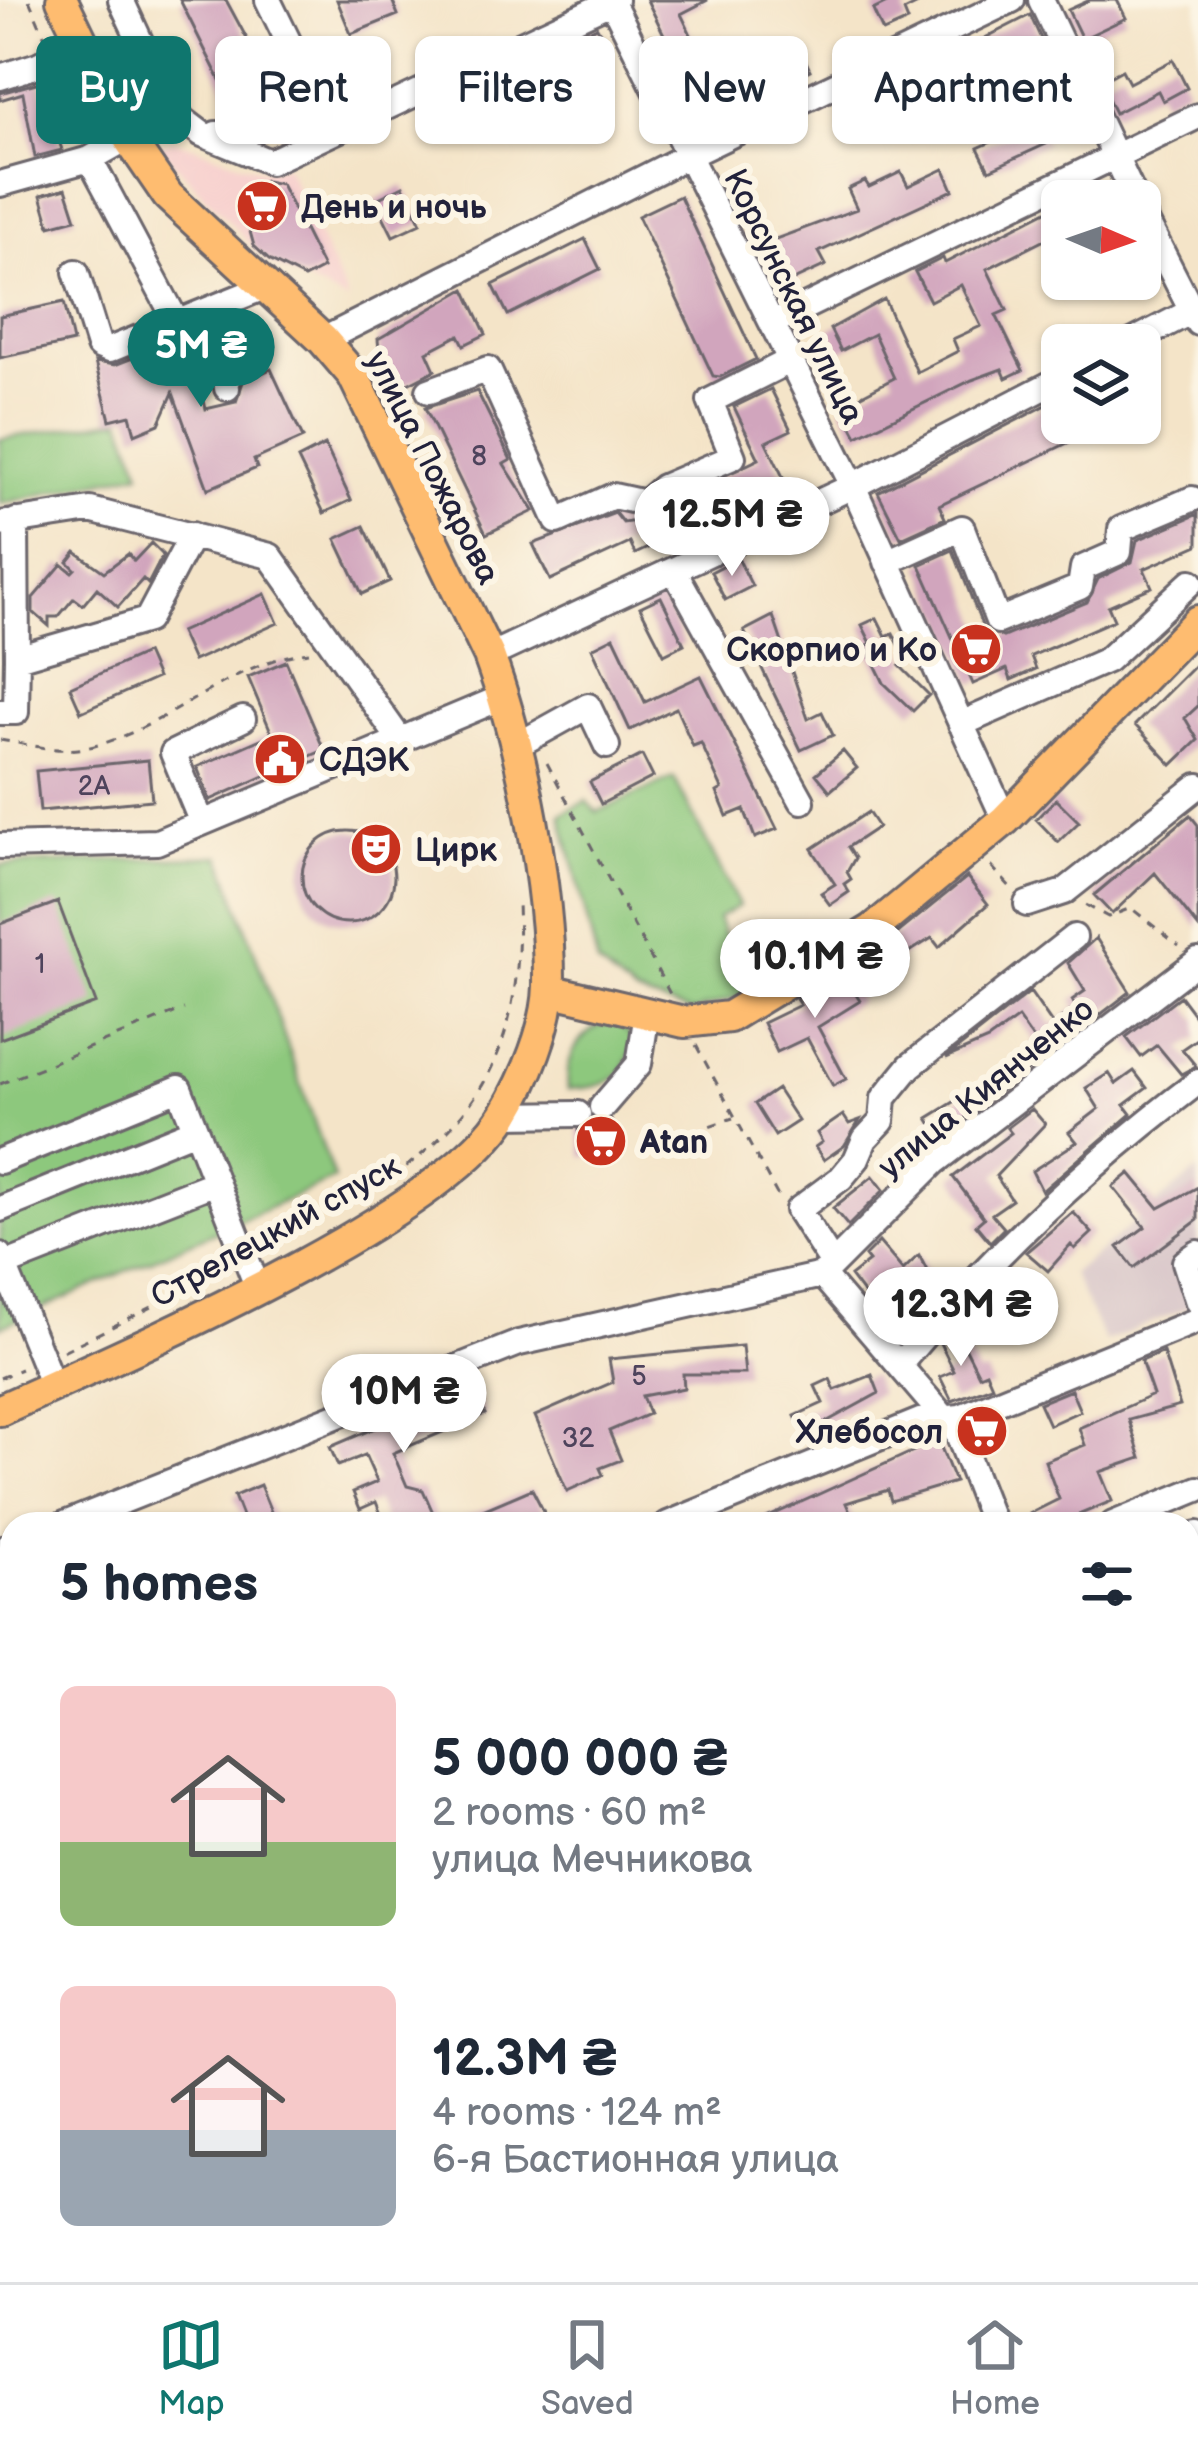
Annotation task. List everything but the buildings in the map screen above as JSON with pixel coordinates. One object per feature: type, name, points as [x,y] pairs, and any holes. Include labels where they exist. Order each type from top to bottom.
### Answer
[{"type":"main road","name":"улица Пожарова","points":[[62,0],[77,36]]},
{"type":"main road","name":"улица Пожарова","points":[[132,144],[168,196],[323,340],[368,404],[489,656],[514,747],[544,917],[549,990],[533,1054]]},
{"type":"main road","points":[[549,990],[684,1022],[730,1017],[872,930],[1005,820],[1198,621]]},
{"type":"main road","name":"Стрелецкий спуск","points":[[0,1410],[48,1373],[434,1184],[473,1152],[504,1115],[533,1054]]},
{"type":"street","points":[[121,0],[138,36]]},
{"type":"street","points":[[202,134],[249,134],[314,94],[268,0]]},
{"type":"street","points":[[191,126],[270,162],[613,0]]},
{"type":"street","name":"Корсунская улица","points":[[613,0],[853,487],[1005,820]]},
{"type":"street","points":[[323,340],[689,155],[1012,0]]},
{"type":"street","points":[[1041,0],[1125,180]]},
{"type":"street","points":[[0,77],[36,66]]},
{"type":"street","points":[[772,323],[1198,116]]},
{"type":"street","points":[[0,184],[90,158],[119,144]]},
{"type":"street","points":[[90,158],[178,324]]},
{"type":"street","points":[[1161,248],[1196,314],[1161,330]]},
{"type":"street","points":[[76,272],[99,346],[109,350],[262,288]]},
{"type":"street","points":[[217,309],[226,388]]},
{"type":"street","points":[[429,392],[488,369],[557,521],[613,496],[645,503],[663,487],[733,457],[710,401],[790,360]]},
{"type":"street","points":[[489,656],[853,487],[1041,389]]},
{"type":"street","points":[[887,562],[962,528],[998,621],[1081,587],[1083,568],[1119,552],[1121,529],[1192,499]]},
{"type":"street","points":[[0,712],[16,712],[8,522],[91,510],[270,556],[400,741]]},
{"type":"street","points":[[17,658],[147,620],[192,536]]},
{"type":"street","points":[[675,572],[802,801]]},
{"type":"street","points":[[962,724],[1107,660],[1191,582]]},
{"type":"street","points":[[0,847],[157,842],[503,697]]},
{"type":"street","points":[[514,747],[588,706],[607,746]]},
{"type":"street","points":[[202,823],[173,753],[243,719]]},
{"type":"street","points":[[1027,904],[1079,895],[1198,786]]},
{"type":"street","points":[[988,1512],[958,1434],[942,1420],[827,1269],[794,1213],[841,1178],[856,1160],[865,1139],[882,1121],[884,1098],[910,1066],[1074,937]]},
{"type":"street","name":"улица Киянченко","points":[[827,1269],[935,1162],[1190,954]]},
{"type":"street","points":[[504,1115],[590,1110],[639,1064],[647,1013]]},
{"type":"street","points":[[899,1365],[964,1288],[1124,1138],[1198,1082]]},
{"type":"street","points":[[0,1161],[179,1088],[251,1273]]},
{"type":"street","points":[[0,1209],[195,1130]]},
{"type":"street","points":[[48,1373],[2,1260],[216,1182]]},
{"type":"street","points":[[1198,1253],[1185,1262],[1198,1302]]},
{"type":"street","points":[[95,1512],[519,1343],[827,1269]]},
{"type":"street","points":[[697,1512],[920,1420],[942,1420],[1198,1320]]},
{"type":"street","points":[[1142,1512],[1198,1489]]},
{"type":"path","points":[[0,740],[87,748],[162,716],[265,659],[312,652]]},
{"type":"path","points":[[547,763],[734,1118],[794,1213]]},
{"type":"path","points":[[972,847],[1027,904]]},
{"type":"path","points":[[0,1378],[48,1373],[251,1273],[397,1176],[455,1126],[479,1092],[511,1024],[520,947],[518,893]]},
{"type":"path","points":[[1074,937],[1090,916],[1079,895]]},
{"type":"path","points":[[1079,895],[1108,917],[1131,908],[1190,954]]},
{"type":"path","points":[[0,1084],[184,1009]]},
{"type":"path","points":[[676,1137],[734,1118]]},
{"type":"shaded area","points":[[185,144],[263,171],[286,166],[349,302],[267,262],[158,146]]},
{"type":"shaded area","points":[[1198,1170],[1198,1303],[1105,1342],[1072,1274]]},
{"type":"green space","points":[[122,419],[141,472],[0,504],[0,439]]},
{"type":"green space","points":[[674,778],[739,906],[718,918],[746,994],[692,1012],[634,994],[598,965],[561,814],[587,801],[597,812]]},
{"type":"green space","points":[[221,856],[334,1179],[0,1327],[0,865]]},
{"type":"green space","points":[[615,1019],[635,1040],[626,1065],[604,1083],[568,1089],[569,1064],[578,1044]]},
{"type":"place","name":"День и ночь","points":[[262,206]]},
{"type":"place","name":"Скорпио и Ко","points":[[976,649]]},
{"type":"place","name":"СДЭК","points":[[280,759]]},
{"type":"place","name":"Цирк","points":[[376,849]]},
{"type":"place","name":"Atan","points":[[601,1141]]},
{"type":"place","name":"Хлебосол","points":[[982,1431]]}]
